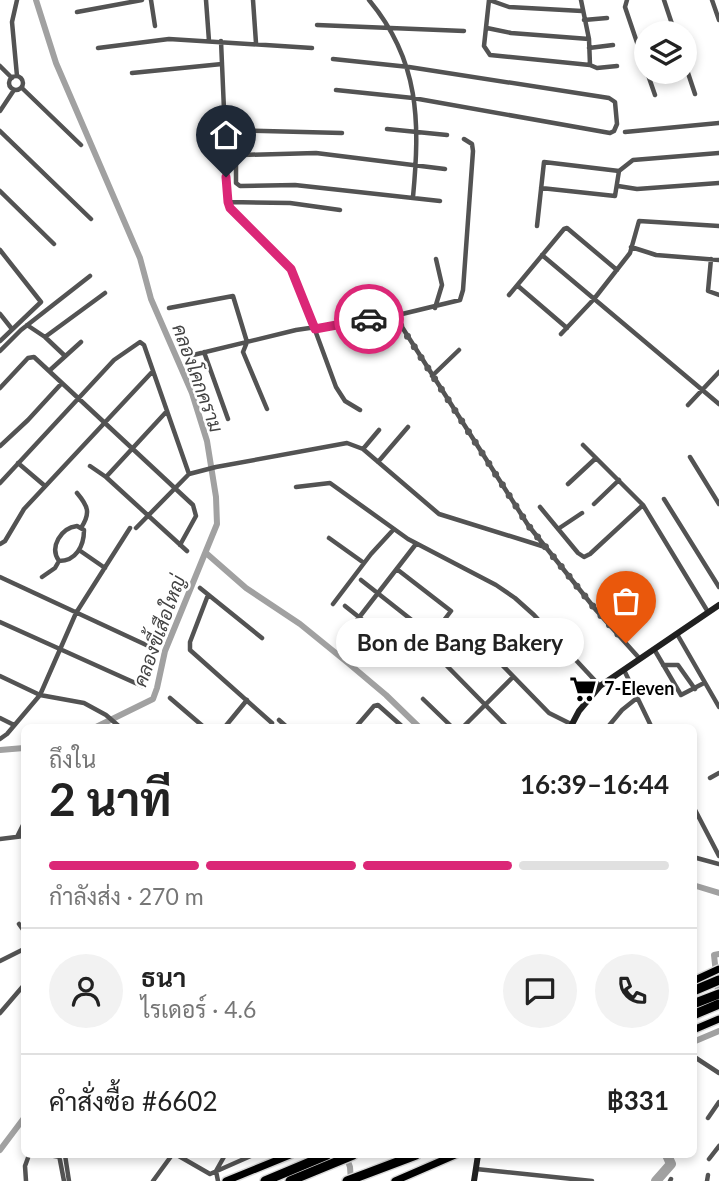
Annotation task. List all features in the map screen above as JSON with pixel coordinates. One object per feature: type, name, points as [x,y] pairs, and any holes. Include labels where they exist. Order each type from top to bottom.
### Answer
[{"type":"highway","points":[[697,987],[718,973]]},
{"type":"highway","points":[[697,1002],[719,994]]},
{"type":"highway","points":[[697,1013],[719,1004]]},
{"type":"highway","points":[[265,1181],[320,1158]]},
{"type":"highway","points":[[290,1181],[346,1158]]},
{"type":"highway","points":[[350,1180],[408,1158]]},
{"type":"main road","points":[[697,980],[718,973]]},
{"type":"main road","points":[[697,1027],[718,1020]]},
{"type":"main road","points":[[226,1181],[283,1158]]},
{"type":"main road","points":[[395,1181],[448,1158]]},
{"type":"street","points":[[17,0],[12,22],[15,77],[9,86],[14,90],[22,89]]},
{"type":"street","points":[[77,12],[108,3],[142,0]]},
{"type":"street","points":[[151,0],[155,26]]},
{"type":"street","points":[[206,0],[209,41]]},
{"type":"street","points":[[253,0],[256,43]]},
{"type":"street","points":[[369,0],[390,28],[407,63],[418,132],[413,197]]},
{"type":"street","points":[[582,11],[509,7],[489,0],[484,46],[489,55],[500,57],[590,65],[597,68],[617,66]]},
{"type":"street","points":[[581,0],[589,39],[590,65]]},
{"type":"street","points":[[627,0],[625,7],[634,34]]},
{"type":"street","points":[[664,0],[671,21]]},
{"type":"street","points":[[712,0],[719,20]]},
{"type":"street","points":[[584,20],[607,18]]},
{"type":"street","points":[[317,25],[464,31]]},
{"type":"street","points":[[487,29],[589,39]]},
{"type":"street","points":[[98,48],[158,40],[221,41],[312,48]]},
{"type":"street","points":[[221,41],[230,208],[291,269],[340,395],[360,410]]},
{"type":"street","points":[[589,48],[612,45]]},
{"type":"street","points":[[332,59],[407,63],[609,98],[615,102],[618,124],[610,133],[413,98],[336,90]]},
{"type":"street","points":[[132,73],[222,64]]},
{"type":"street","points":[[0,66],[23,82],[22,89]]},
{"type":"street","points":[[651,84],[655,95]]},
{"type":"street","points":[[692,84],[695,94]]},
{"type":"street","points":[[22,89],[81,145]]},
{"type":"street","points":[[0,111],[14,90]]},
{"type":"street","points":[[625,132],[719,123]]},
{"type":"street","points":[[225,130],[342,134]]},
{"type":"street","points":[[387,130],[447,135]]},
{"type":"street","points":[[0,131],[91,219]]},
{"type":"street","points":[[189,356],[296,330],[315,329],[458,302],[462,298],[473,152],[472,144],[464,139]]},
{"type":"street","points":[[440,201],[296,185],[240,187],[236,183],[236,160],[241,155],[316,153],[445,169]]},
{"type":"street","points":[[537,226],[542,165],[547,160],[619,171],[633,160],[719,153]]},
{"type":"street","points":[[541,188],[615,197],[619,171]]},
{"type":"street","points":[[618,186],[637,189],[719,183]]},
{"type":"street","points":[[0,191],[54,244]]},
{"type":"street","points":[[228,202],[290,203],[340,210]]},
{"type":"street","points":[[561,334],[594,299],[630,253],[636,224],[643,219],[719,226]]},
{"type":"street","points":[[509,295],[568,228],[617,270]]},
{"type":"street","points":[[631,247],[656,255],[719,260]]},
{"type":"street","points":[[0,250],[41,302],[0,341]]},
{"type":"street","points":[[542,255],[719,404]]},
{"type":"street","points":[[435,308],[442,285],[436,259]]},
{"type":"street","points":[[711,259],[708,291],[719,295]]},
{"type":"street","points":[[0,351],[27,325],[90,276]]},
{"type":"street","points":[[518,286],[567,328]]},
{"type":"street","points":[[45,337],[105,293]]},
{"type":"street","points":[[169,308],[232,295],[247,342],[243,352],[267,409]]},
{"type":"street","points":[[0,314],[12,330]]},
{"type":"street","points":[[394,315],[528,525],[596,610],[640,659]]},
{"type":"street","points":[[27,325],[64,355]]},
{"type":"street","points":[[49,371],[80,342]]},
{"type":"street","points":[[0,483],[114,360],[138,343],[144,345],[189,474]]},
{"type":"street","points":[[432,376],[460,350]]},
{"type":"street","points":[[204,352],[228,419]]},
{"type":"street","points":[[0,388],[30,356],[49,371],[193,505],[196,513],[180,545]]},
{"type":"street","points":[[0,544],[5,541],[24,509],[153,371]]},
{"type":"street","points":[[688,405],[718,374]]},
{"type":"street","points":[[0,446],[61,384]]},
{"type":"street","points":[[106,477],[167,411]]},
{"type":"street","points":[[377,462],[408,427]]},
{"type":"street","points":[[363,449],[379,430]]},
{"type":"street","points":[[0,739],[40,695],[76,613],[133,528],[189,474],[348,443],[363,449],[439,514],[545,547]]},
{"type":"street","points":[[583,445],[643,505],[708,612]]},
{"type":"street","points":[[690,457],[719,504]]},
{"type":"street","points":[[568,484],[596,458]]},
{"type":"street","points":[[18,463],[45,486]]},
{"type":"street","points":[[90,466],[106,477],[187,551]]},
{"type":"street","points":[[594,504],[619,480]]},
{"type":"street","points":[[296,487],[330,483],[416,544],[496,585],[534,615],[600,686]]},
{"type":"street","points":[[77,493],[89,515],[81,528]]},
{"type":"street","points":[[664,499],[719,587]]},
{"type":"street","points":[[540,507],[578,553],[587,556],[643,505]]},
{"type":"street","points":[[558,529],[582,513]]},
{"type":"street","points":[[59,561],[54,550],[60,537],[71,527],[81,528]]},
{"type":"street","points":[[59,561],[70,560],[79,550],[84,537],[81,528]]},
{"type":"street","points":[[333,604],[394,529]]},
{"type":"street","points":[[329,538],[364,563]]},
{"type":"street","points":[[376,658],[348,635],[416,544]]},
{"type":"street","points":[[79,550],[105,568]]},
{"type":"street","points":[[42,577],[55,568],[59,561]]},
{"type":"street","points":[[398,570],[451,611],[418,653]]},
{"type":"street","points":[[0,577],[157,650]]},
{"type":"street","points":[[361,580],[432,636]]},
{"type":"street","points":[[200,588],[262,638]]},
{"type":"street","points":[[208,594],[190,642],[190,650],[272,723]]},
{"type":"street","points":[[572,724],[600,686],[719,605]]},
{"type":"street","points":[[345,606],[390,641]]},
{"type":"street","points":[[0,622],[142,686]]},
{"type":"street","points":[[504,724],[447,666],[448,659],[470,631],[549,713],[568,724]]},
{"type":"street","points":[[677,634],[719,707]]},
{"type":"street","points":[[654,649],[681,695],[704,682]]},
{"type":"street","points":[[663,665],[678,666],[695,689]]},
{"type":"street","points":[[624,670],[650,724]]},
{"type":"street","points":[[0,676],[40,695],[84,703],[116,724]]},
{"type":"street","points":[[466,724],[513,677]]},
{"type":"street","points":[[170,698],[200,724]]},
{"type":"street","points":[[612,724],[637,698]]},
{"type":"street","points":[[424,699],[449,724]]},
{"type":"street","points":[[227,724],[247,700]]},
{"type":"street","points":[[358,724],[378,705],[399,724]]},
{"type":"street","points":[[0,718],[15,725]]},
{"type":"street","points":[[279,720],[284,724]]},
{"type":"street","points":[[710,778],[719,773]]},
{"type":"street","points":[[697,814],[719,856]]},
{"type":"street","points":[[18,837],[21,830]]},
{"type":"street","points":[[0,839],[21,836]]},
{"type":"street","points":[[697,857],[719,864]]},
{"type":"street","points":[[1,960],[21,951]]},
{"type":"street","points":[[0,1013],[21,988]]},
{"type":"street","points":[[697,1059],[719,1073]]},
{"type":"street","points":[[708,1118],[719,1102]]},
{"type":"street","points":[[709,1160],[719,1146]]},
{"type":"street","points":[[26,1181],[25,1166],[28,1158]]},
{"type":"street","points":[[62,1158],[64,1181]]},
{"type":"street","points":[[63,1158],[69,1181]]},
{"type":"street","points":[[153,1181],[172,1158]]},
{"type":"street","points":[[179,1158],[207,1174],[245,1158]]},
{"type":"street","points":[[218,1181],[216,1171],[223,1158]]},
{"type":"street","points":[[474,1181],[478,1158]]},
{"type":"street","points":[[476,1169],[592,1181]]},
{"type":"waterway","name":"คลองโคกคราม","points":[[36,0],[56,63],[140,258],[151,299],[192,393],[207,441],[216,497],[217,524],[165,651],[153,699],[102,724]]},
{"type":"waterway","name":"คลองโคกคราม","points":[[206,553],[246,588],[300,624],[348,663],[416,724]]},
{"type":"waterway","points":[[0,750],[21,748]]},
{"type":"waterway","name":"คลองโคกคราม","points":[[697,886],[719,893]]},
{"type":"waterway","name":"คลองโคกคราม","points":[[719,954],[714,955],[719,1001]]},
{"type":"waterway","points":[[697,1040],[719,1031]]},
{"type":"waterway","name":"คลองขี้เสือใหญ่","points":[[0,1150],[21,1122]]},
{"type":"waterway","points":[[347,1158],[351,1181]]},
{"type":"waterway","points":[[656,1181],[671,1164],[668,1158]]},
{"type":"way so far","points":[[369,319],[394,315],[528,525],[626,643]]},
{"type":"place","name":"Bon de Bang Bakery","points":[[626,643]]},
{"type":"place","name":"7-Eleven","points":[[583,689]]},
{"type":"route","points":[[226,177],[230,208],[294,273],[315,329],[369,319]]}]
